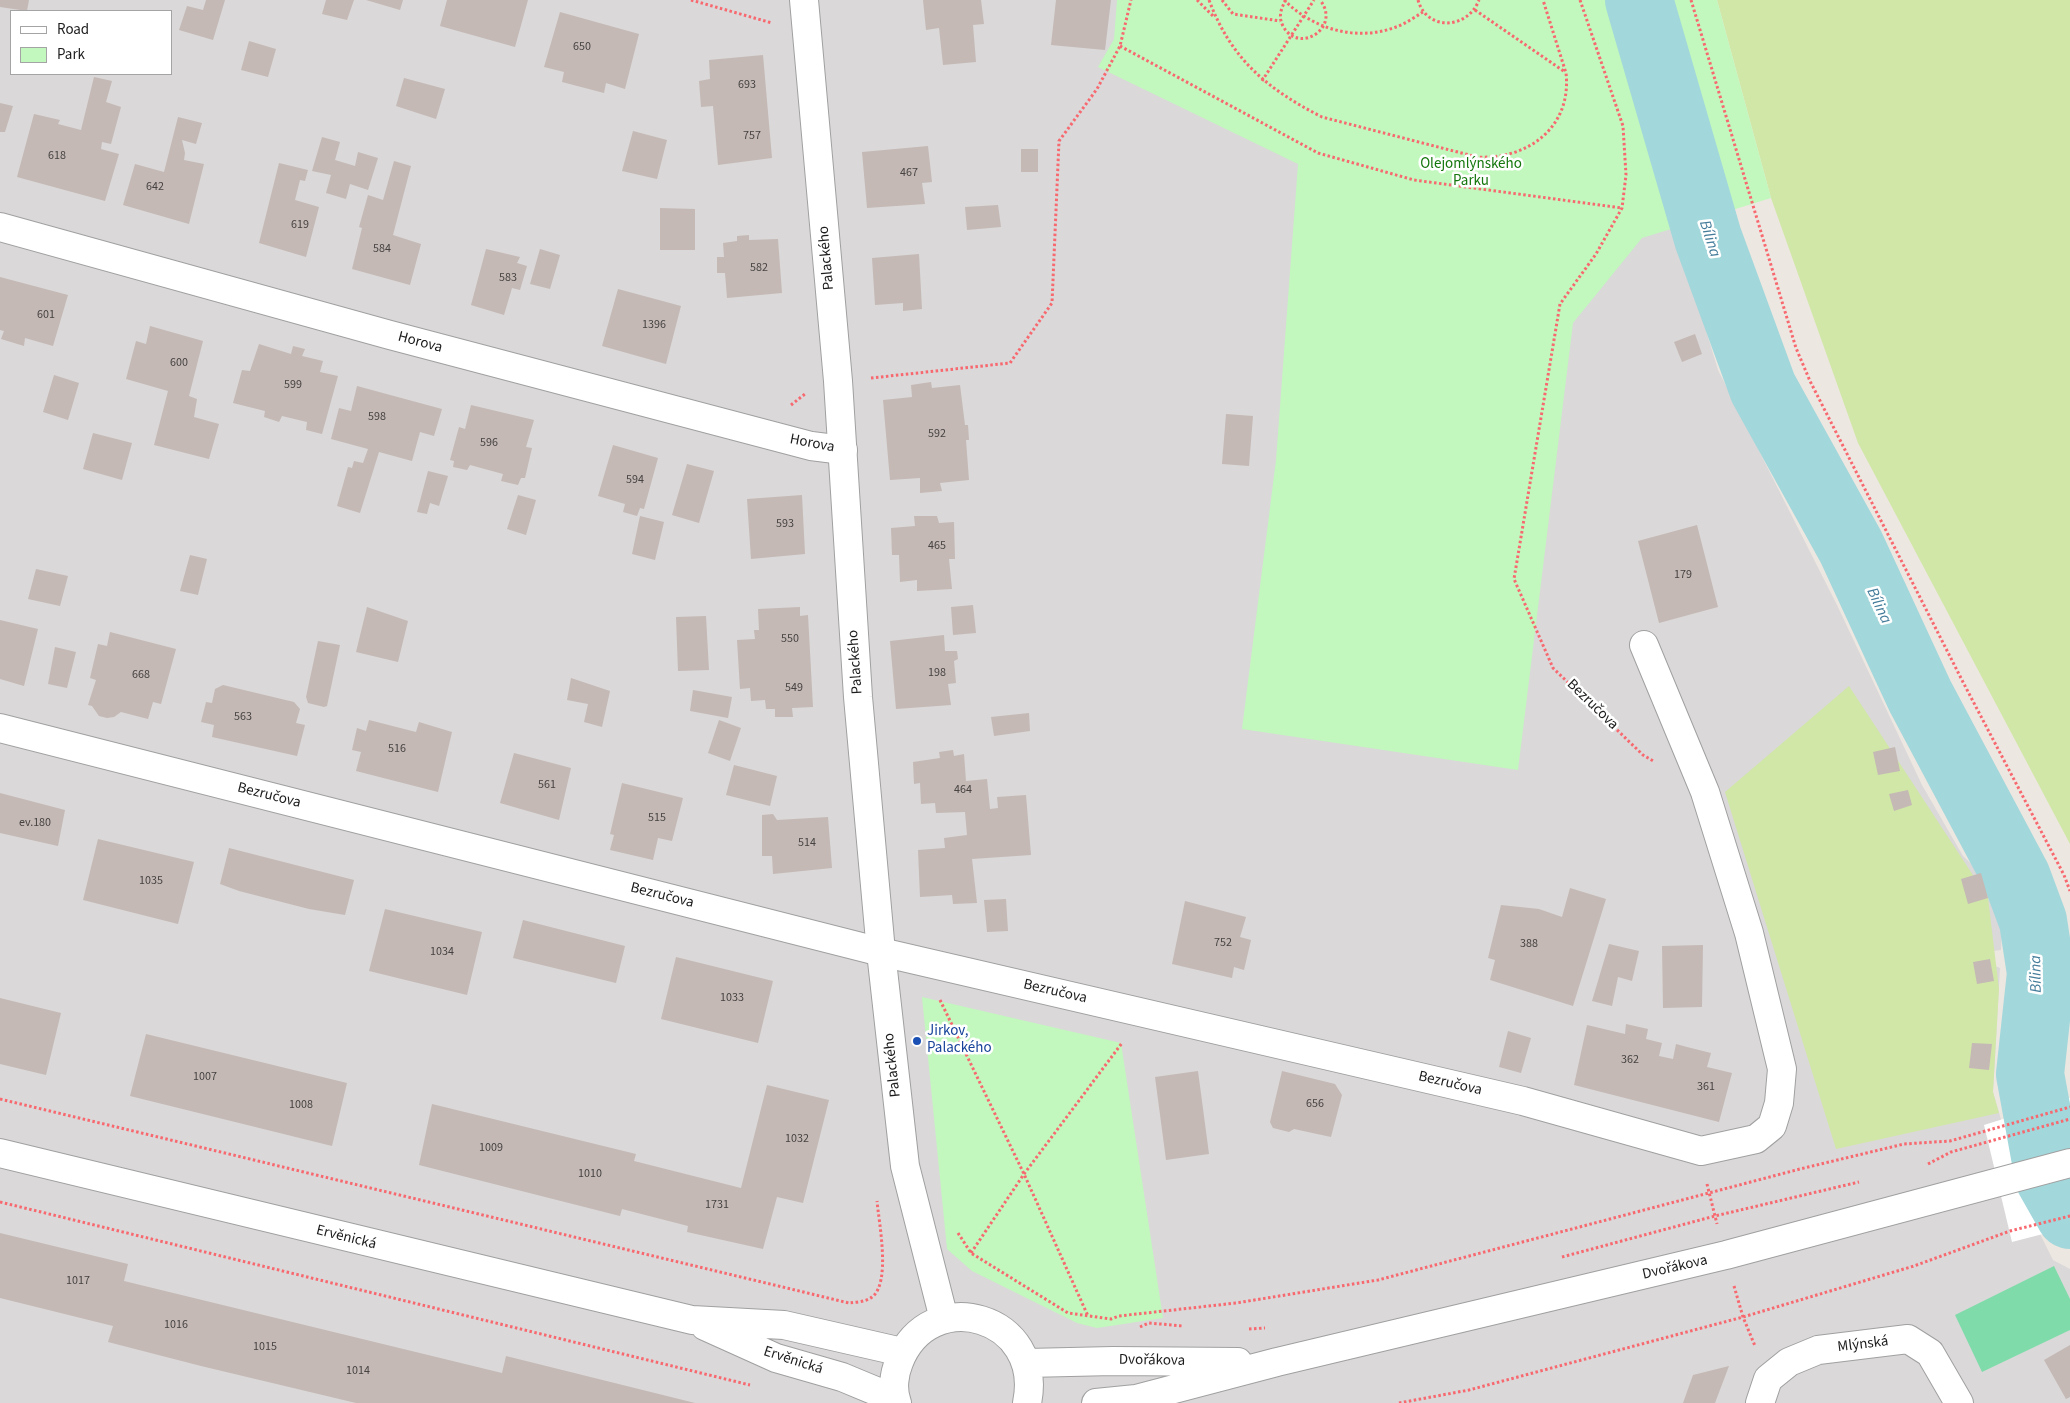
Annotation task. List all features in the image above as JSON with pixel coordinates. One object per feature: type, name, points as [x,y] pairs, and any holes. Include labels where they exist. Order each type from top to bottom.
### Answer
[{"type":"street","name":"Palackého","points":[[804,0],[838,381],[858,697],[881,952],[905,1166],[944,1319]]},
{"type":"street","name":"Horova","points":[[0,226],[400,338],[811,446],[843,450]]},
{"type":"street","name":"Bezručova","points":[[0,728],[881,952],[1523,1101],[1701,1151],[1756,1139],[1772,1126],[1779,1103],[1782,1069],[1749,933],[1705,792],[1644,645]]},
{"type":"street","name":"Ervěnická","points":[[0,1153],[692,1320],[776,1358],[842,1377],[896,1401]]},
{"type":"street","name":"Dvořákova","points":[[1096,1403],[1136,1399],[1277,1362],[1726,1255],[2070,1163]]},
{"type":"street","points":[[896,1401],[895,1375],[902,1352],[913,1337],[928,1326],[944,1319],[965,1317],[985,1320],[1003,1330],[1018,1345],[1027,1363],[1030,1386],[1027,1403]]},
{"type":"street","name":"Ervěnická","points":[[692,1320],[784,1324],[902,1352]]},
{"type":"street","name":"Mlýnská","points":[[1760,1403],[1768,1379],[1789,1362],[1818,1350],[1908,1339],[1930,1353],[1959,1403]]},
{"type":"street","name":"Dvořákova","points":[[1027,1363],[1113,1361],[1277,1362]]},
{"type":"path","points":[[691,0],[767,21],[778,31]]},
{"type":"path","points":[[838,381],[1010,363],[1052,303],[1059,141],[1097,89],[1120,46],[1131,0]]},
{"type":"path","points":[[1197,0],[1218,20]]},
{"type":"path","points":[[1209,0],[1218,20],[1242,60],[1262,81],[1322,117],[1477,157],[1496,158],[1526,149],[1543,137],[1554,125],[1563,105],[1568,84],[1566,72],[1543,0]]},
{"type":"path","points":[[1222,0],[1233,14],[1280,21]]},
{"type":"path","points":[[1320,0],[1326,14],[1323,27],[1309,38],[1292,36],[1286,32],[1280,21],[1280,14],[1285,0],[1302,17],[1323,27],[1364,34],[1396,28],[1423,12]]},
{"type":"path","points":[[1262,81],[1314,0]]},
{"type":"path","points":[[1418,0],[1423,12],[1436,21],[1449,24],[1459,22],[1475,10],[1479,0]]},
{"type":"path","points":[[1120,46],[1318,153],[1414,180],[1622,208],[1626,175],[1624,126],[1580,0]]},
{"type":"path","points":[[1691,0],[1796,348],[1814,390],[2064,875],[2070,891]]},
{"type":"path","points":[[1475,10],[1566,72]]},
{"type":"path","name":"Bezručova","points":[[1622,208],[1596,254],[1560,304],[1514,579],[1553,668],[1643,755],[1659,764]]},
{"type":"path","points":[[938,994],[1024,1174],[1088,1317]]},
{"type":"path","points":[[971,1254],[1024,1174],[1144,1013]]},
{"type":"path","points":[[0,1098],[849,1303],[872,1297],[878,1290],[882,1276],[877,1199]]},
{"type":"path","points":[[956,1229],[971,1254],[1068,1313],[1111,1319],[1118,1316],[1236,1303],[1378,1280],[1708,1192],[1904,1144],[1950,1141],[2070,1107]]},
{"type":"path","points":[[1922,1167],[1951,1152],[2070,1119]]},
{"type":"path","points":[[1553,1260],[1715,1216],[1866,1181]]},
{"type":"path","points":[[1708,1192],[1715,1216]]},
{"type":"path","points":[[0,1202],[759,1387]]},
{"type":"path","points":[[1399,1403],[1469,1390],[1743,1317],[1914,1266],[2010,1231],[2070,1216]]},
{"type":"path","points":[[1136,1331],[1149,1323],[1193,1326]]},
{"type":"path","points":[[1246,1329],[1270,1328]]},
{"type":"shaded area","points":[[0,0],[1606,0],[1718,370],[1837,605],[1922,785],[1963,856],[1981,873],[2002,926],[2001,950],[1993,951],[1995,966],[2000,968],[1993,1092],[2012,1157],[2015,1184],[2053,1260],[2070,1269],[2070,1403],[0,1403]]},
{"type":"green space","name":"Olejomlýnského Parku","points":[[1117,0],[1717,0],[1771,198],[1642,238],[1573,323],[1518,770],[1242,729],[1276,460],[1298,164],[1098,67],[1114,39]]},
{"type":"green space","points":[[1717,0],[2070,0],[2070,844],[1858,443],[1771,198]]},
{"type":"green space","points":[[1849,686],[1988,898],[1999,989],[1993,1092],[1999,1113],[1836,1149],[1725,792]]},
{"type":"green space","points":[[922,997],[1121,1043],[1163,1318],[1097,1328],[1077,1323],[972,1271],[947,1249]]},
{"type":"green space","points":[[2054,1266],[2070,1299],[2070,1330],[1982,1372],[1955,1315]]},
{"type":"pier","points":[[2070,1098],[2070,1227],[2012,1242],[1984,1125]]},
{"type":"building","points":[[0,0],[29,0],[27,10],[0,7]]},
{"type":"building","points":[[206,0],[225,0],[213,40],[179,30],[187,6],[203,10]]},
{"type":"building","points":[[326,0],[354,0],[347,20],[322,14]]},
{"type":"building","points":[[366,0],[403,0],[400,10]]},
{"type":"building","points":[[447,0],[528,0],[515,47],[440,26]]},
{"type":"building","points":[[923,0],[981,0],[984,24],[973,25],[976,62],[943,65],[939,28],[926,30]]},
{"type":"building","points":[[1056,0],[1111,0],[1105,50],[1051,45]]},
{"type":"building","points":[[560,12],[639,34],[625,89],[606,83],[604,93],[562,82],[564,72],[544,67]]},
{"type":"building","points":[[249,41],[276,49],[268,77],[241,70]]},
{"type":"building","points":[[763,55],[772,158],[718,165],[713,106],[701,107],[699,81],[710,79],[709,60]]},
{"type":"building","points":[[94,77],[112,81],[106,102],[121,107],[111,144],[102,142],[101,149],[119,154],[105,201],[17,177],[34,114],[60,120],[58,124],[81,130]]},
{"type":"building","points":[[404,78],[445,89],[436,119],[396,106]]},
{"type":"building","points":[[0,103],[13,106],[5,132],[0,132]]},
{"type":"building","points":[[178,117],[202,123],[196,144],[182,140],[185,153],[184,160],[204,164],[189,224],[123,205],[135,164],[164,172]]},
{"type":"building","points":[[633,131],[667,140],[657,179],[622,171]]},
{"type":"building","points":[[322,137],[340,142],[335,160],[355,166],[358,152],[378,158],[368,190],[350,184],[346,199],[326,193],[331,175],[312,171]]},
{"type":"building","points":[[928,146],[932,182],[922,183],[925,204],[867,208],[862,152]]},
{"type":"building","points":[[1021,149],[1038,149],[1038,172],[1021,172]]},
{"type":"building","points":[[394,161],[411,166],[393,235],[421,244],[410,285],[352,269],[362,228],[359,227],[368,195],[383,200]]},
{"type":"building","points":[[279,163],[308,170],[305,181],[300,180],[295,200],[319,207],[306,257],[259,243]]},
{"type":"building","points":[[998,205],[1001,227],[967,230],[965,207]]},
{"type":"building","points":[[660,208],[695,209],[695,250],[660,250]]},
{"type":"building","points":[[749,235],[749,240],[778,239],[782,293],[727,298],[725,273],[717,273],[717,257],[724,257],[723,243],[737,241],[737,236]]},
{"type":"building","points":[[486,249],[520,257],[517,263],[527,266],[520,290],[512,288],[504,315],[471,305]]},
{"type":"building","points":[[540,249],[560,255],[550,289],[530,284]]},
{"type":"building","points":[[919,254],[922,309],[903,311],[903,303],[875,305],[872,258]]},
{"type":"building","points":[[0,277],[68,295],[53,346],[25,338],[24,346],[1,339],[4,331],[0,330]]},
{"type":"building","points":[[618,289],[681,306],[666,364],[602,346]]},
{"type":"building","points":[[150,326],[203,341],[189,396],[197,399],[194,417],[219,424],[209,459],[154,445],[168,391],[126,379],[136,341],[146,344]]},
{"type":"building","points":[[1695,334],[1702,354],[1682,362],[1674,342]]},
{"type":"building","points":[[259,344],[291,354],[293,346],[305,349],[302,356],[323,361],[320,372],[338,376],[322,434],[306,430],[307,422],[282,416],[279,422],[264,417],[265,411],[233,403],[242,370],[250,371]]},
{"type":"building","points":[[54,375],[79,383],[68,420],[43,412]]},
{"type":"building","points":[[931,382],[932,388],[960,385],[965,425],[968,425],[969,440],[966,440],[969,480],[940,483],[942,491],[920,493],[920,478],[890,480],[883,400],[912,397],[911,385]]},
{"type":"building","points":[[357,386],[442,409],[434,436],[420,432],[412,461],[379,452],[360,513],[337,506],[348,467],[352,468],[354,461],[363,463],[368,449],[331,439],[339,408],[351,411]]},
{"type":"building","points":[[471,405],[534,420],[526,447],[532,448],[525,478],[521,478],[518,485],[501,481],[503,474],[470,465],[467,470],[453,467],[454,461],[450,460],[459,427],[465,429]]},
{"type":"building","points":[[1226,414],[1253,416],[1249,466],[1222,464]]},
{"type":"building","points":[[93,433],[132,443],[122,480],[83,469]]},
{"type":"building","points":[[613,445],[658,458],[644,509],[640,508],[637,516],[623,512],[625,504],[598,496]]},
{"type":"building","points":[[687,464],[714,471],[699,523],[672,515]]},
{"type":"building","points":[[428,471],[448,476],[439,506],[430,503],[427,514],[417,512]]},
{"type":"building","points":[[518,495],[536,500],[526,535],[507,529]]},
{"type":"building","points":[[802,495],[805,554],[751,559],[747,499]]},
{"type":"building","points":[[640,516],[664,522],[655,560],[632,554]]},
{"type":"building","points":[[914,516],[937,516],[939,523],[954,522],[955,559],[949,559],[952,589],[917,591],[917,580],[900,582],[899,555],[892,555],[891,528],[915,526]]},
{"type":"building","points":[[1697,525],[1718,607],[1659,623],[1638,541]]},
{"type":"building","points":[[190,555],[207,559],[198,595],[180,591]]},
{"type":"building","points":[[36,569],[68,576],[60,606],[28,599]]},
{"type":"building","points":[[973,605],[976,633],[953,635],[951,607]]},
{"type":"building","points":[[367,607],[408,621],[398,662],[356,652]]},
{"type":"building","points":[[800,607],[800,616],[808,615],[813,707],[792,708],[793,717],[775,717],[775,709],[766,709],[765,700],[751,701],[750,688],[740,689],[737,640],[755,639],[754,630],[759,630],[758,609]]},
{"type":"building","points":[[706,616],[709,670],[678,671],[676,617]]},
{"type":"building","points":[[0,620],[38,629],[24,686],[0,679]]},
{"type":"building","points":[[110,632],[176,649],[161,704],[153,702],[148,719],[121,712],[114,717],[107,718],[99,716],[92,706],[88,705],[96,680],[90,678],[98,644],[107,646]]},
{"type":"building","points":[[944,635],[945,651],[957,651],[958,659],[954,661],[956,683],[948,684],[951,705],[896,709],[890,641]]},
{"type":"building","points":[[318,641],[340,645],[327,706],[324,707],[308,703],[306,697]]},
{"type":"building","points":[[55,647],[76,652],[67,688],[48,684]]},
{"type":"building","points":[[571,678],[610,691],[602,727],[584,722],[588,704],[567,700]]},
{"type":"building","points":[[223,685],[294,702],[300,709],[296,723],[305,725],[297,756],[212,737],[214,725],[201,722],[206,702],[212,703],[215,689]]},
{"type":"building","points":[[693,690],[732,697],[728,718],[690,711]]},
{"type":"building","points":[[1029,713],[1030,731],[994,736],[991,717]]},
{"type":"building","points":[[369,720],[416,732],[419,722],[452,732],[438,792],[356,771],[361,752],[352,750],[357,728],[366,731]]},
{"type":"building","points":[[719,720],[741,728],[730,761],[708,753]]},
{"type":"building","points":[[1895,747],[1900,771],[1878,775],[1873,752]]},
{"type":"building","points":[[953,750],[954,756],[964,754],[966,781],[987,779],[990,809],[998,808],[997,797],[1026,795],[1031,855],[972,859],[977,903],[953,904],[952,895],[920,897],[918,850],[945,848],[944,838],[967,835],[965,812],[936,813],[935,803],[921,804],[920,783],[914,784],[913,762],[940,758],[939,752]]},
{"type":"building","points":[[514,753],[571,768],[559,820],[500,803]]},
{"type":"building","points":[[734,765],[777,776],[770,806],[726,795]]},
{"type":"building","points":[[622,783],[683,798],[672,841],[658,838],[653,860],[610,850],[614,835],[610,834]]},
{"type":"building","points":[[1908,790],[1912,805],[1894,811],[1889,794]]},
{"type":"building","points":[[0,793],[65,810],[58,846],[0,833]]},
{"type":"building","points":[[773,814],[777,820],[828,817],[832,868],[773,874],[772,856],[762,856],[762,815]]},
{"type":"building","points":[[98,839],[194,862],[178,924],[83,900]]},
{"type":"building","points":[[229,848],[354,880],[345,915],[309,909],[239,891],[220,884]]},
{"type":"building","points":[[1981,873],[1988,898],[1968,904],[1961,879]]},
{"type":"building","points":[[1570,888],[1606,899],[1573,1006],[1490,980],[1495,960],[1488,958],[1501,905],[1539,909],[1562,917]]},
{"type":"building","points":[[1006,899],[1008,931],[987,932],[984,900]]},
{"type":"building","points":[[1185,901],[1246,917],[1240,937],[1251,940],[1244,970],[1234,967],[1232,978],[1172,964]]},
{"type":"building","points":[[385,909],[482,932],[467,995],[369,971]]},
{"type":"building","points":[[523,920],[625,946],[616,983],[513,958]]},
{"type":"building","points":[[1609,944],[1639,951],[1632,981],[1618,977],[1612,1006],[1592,1001]]},
{"type":"building","points":[[1703,945],[1702,1007],[1663,1008],[1662,946]]},
{"type":"building","points":[[676,957],[773,981],[758,1043],[661,1019]]},
{"type":"building","points":[[1990,959],[1994,981],[1977,984],[1973,962]]},
{"type":"building","points":[[0,998],[61,1013],[46,1075],[0,1064]]},
{"type":"building","points":[[1626,1024],[1648,1029],[1646,1039],[1662,1043],[1659,1056],[1673,1059],[1676,1044],[1711,1053],[1707,1067],[1732,1073],[1719,1122],[1574,1085],[1587,1025],[1625,1034]]},
{"type":"building","points":[[1508,1031],[1531,1038],[1521,1073],[1499,1067]]},
{"type":"building","points":[[146,1034],[347,1083],[332,1146],[130,1096]]},
{"type":"building","points":[[1972,1043],[1992,1044],[1989,1070],[1969,1068]]},
{"type":"building","points":[[1198,1071],[1209,1154],[1166,1160],[1155,1077]]},
{"type":"building","points":[[1282,1071],[1335,1084],[1342,1095],[1331,1137],[1294,1129],[1289,1132],[1273,1128],[1270,1122]]},
{"type":"building","points":[[767,1085],[829,1100],[803,1203],[777,1197],[763,1249],[687,1232],[688,1226],[622,1209],[620,1216],[419,1165],[432,1104],[636,1154],[634,1161],[741,1188]]},
{"type":"building","points":[[0,1233],[128,1264],[124,1281],[502,1373],[506,1356],[695,1403],[356,1403],[201,1366],[108,1342],[113,1326],[0,1298]]},
{"type":"building","points":[[2070,1345],[2070,1397],[2066,1399],[2044,1360]]},
{"type":"building","points":[[1729,1366],[1715,1403],[1683,1403],[1693,1375]]},
{"type":"waterway","name":"Bílina","points":[[1639,0],[1708,238],[1763,388],[1851,547],[1920,696],[2017,878],[2033,921],[2041,973],[2030,1074],[2049,1178],[2070,1215]]},
{"type":"place","name":"Jirkov, Palackého","points":[[917,1041]]}]
